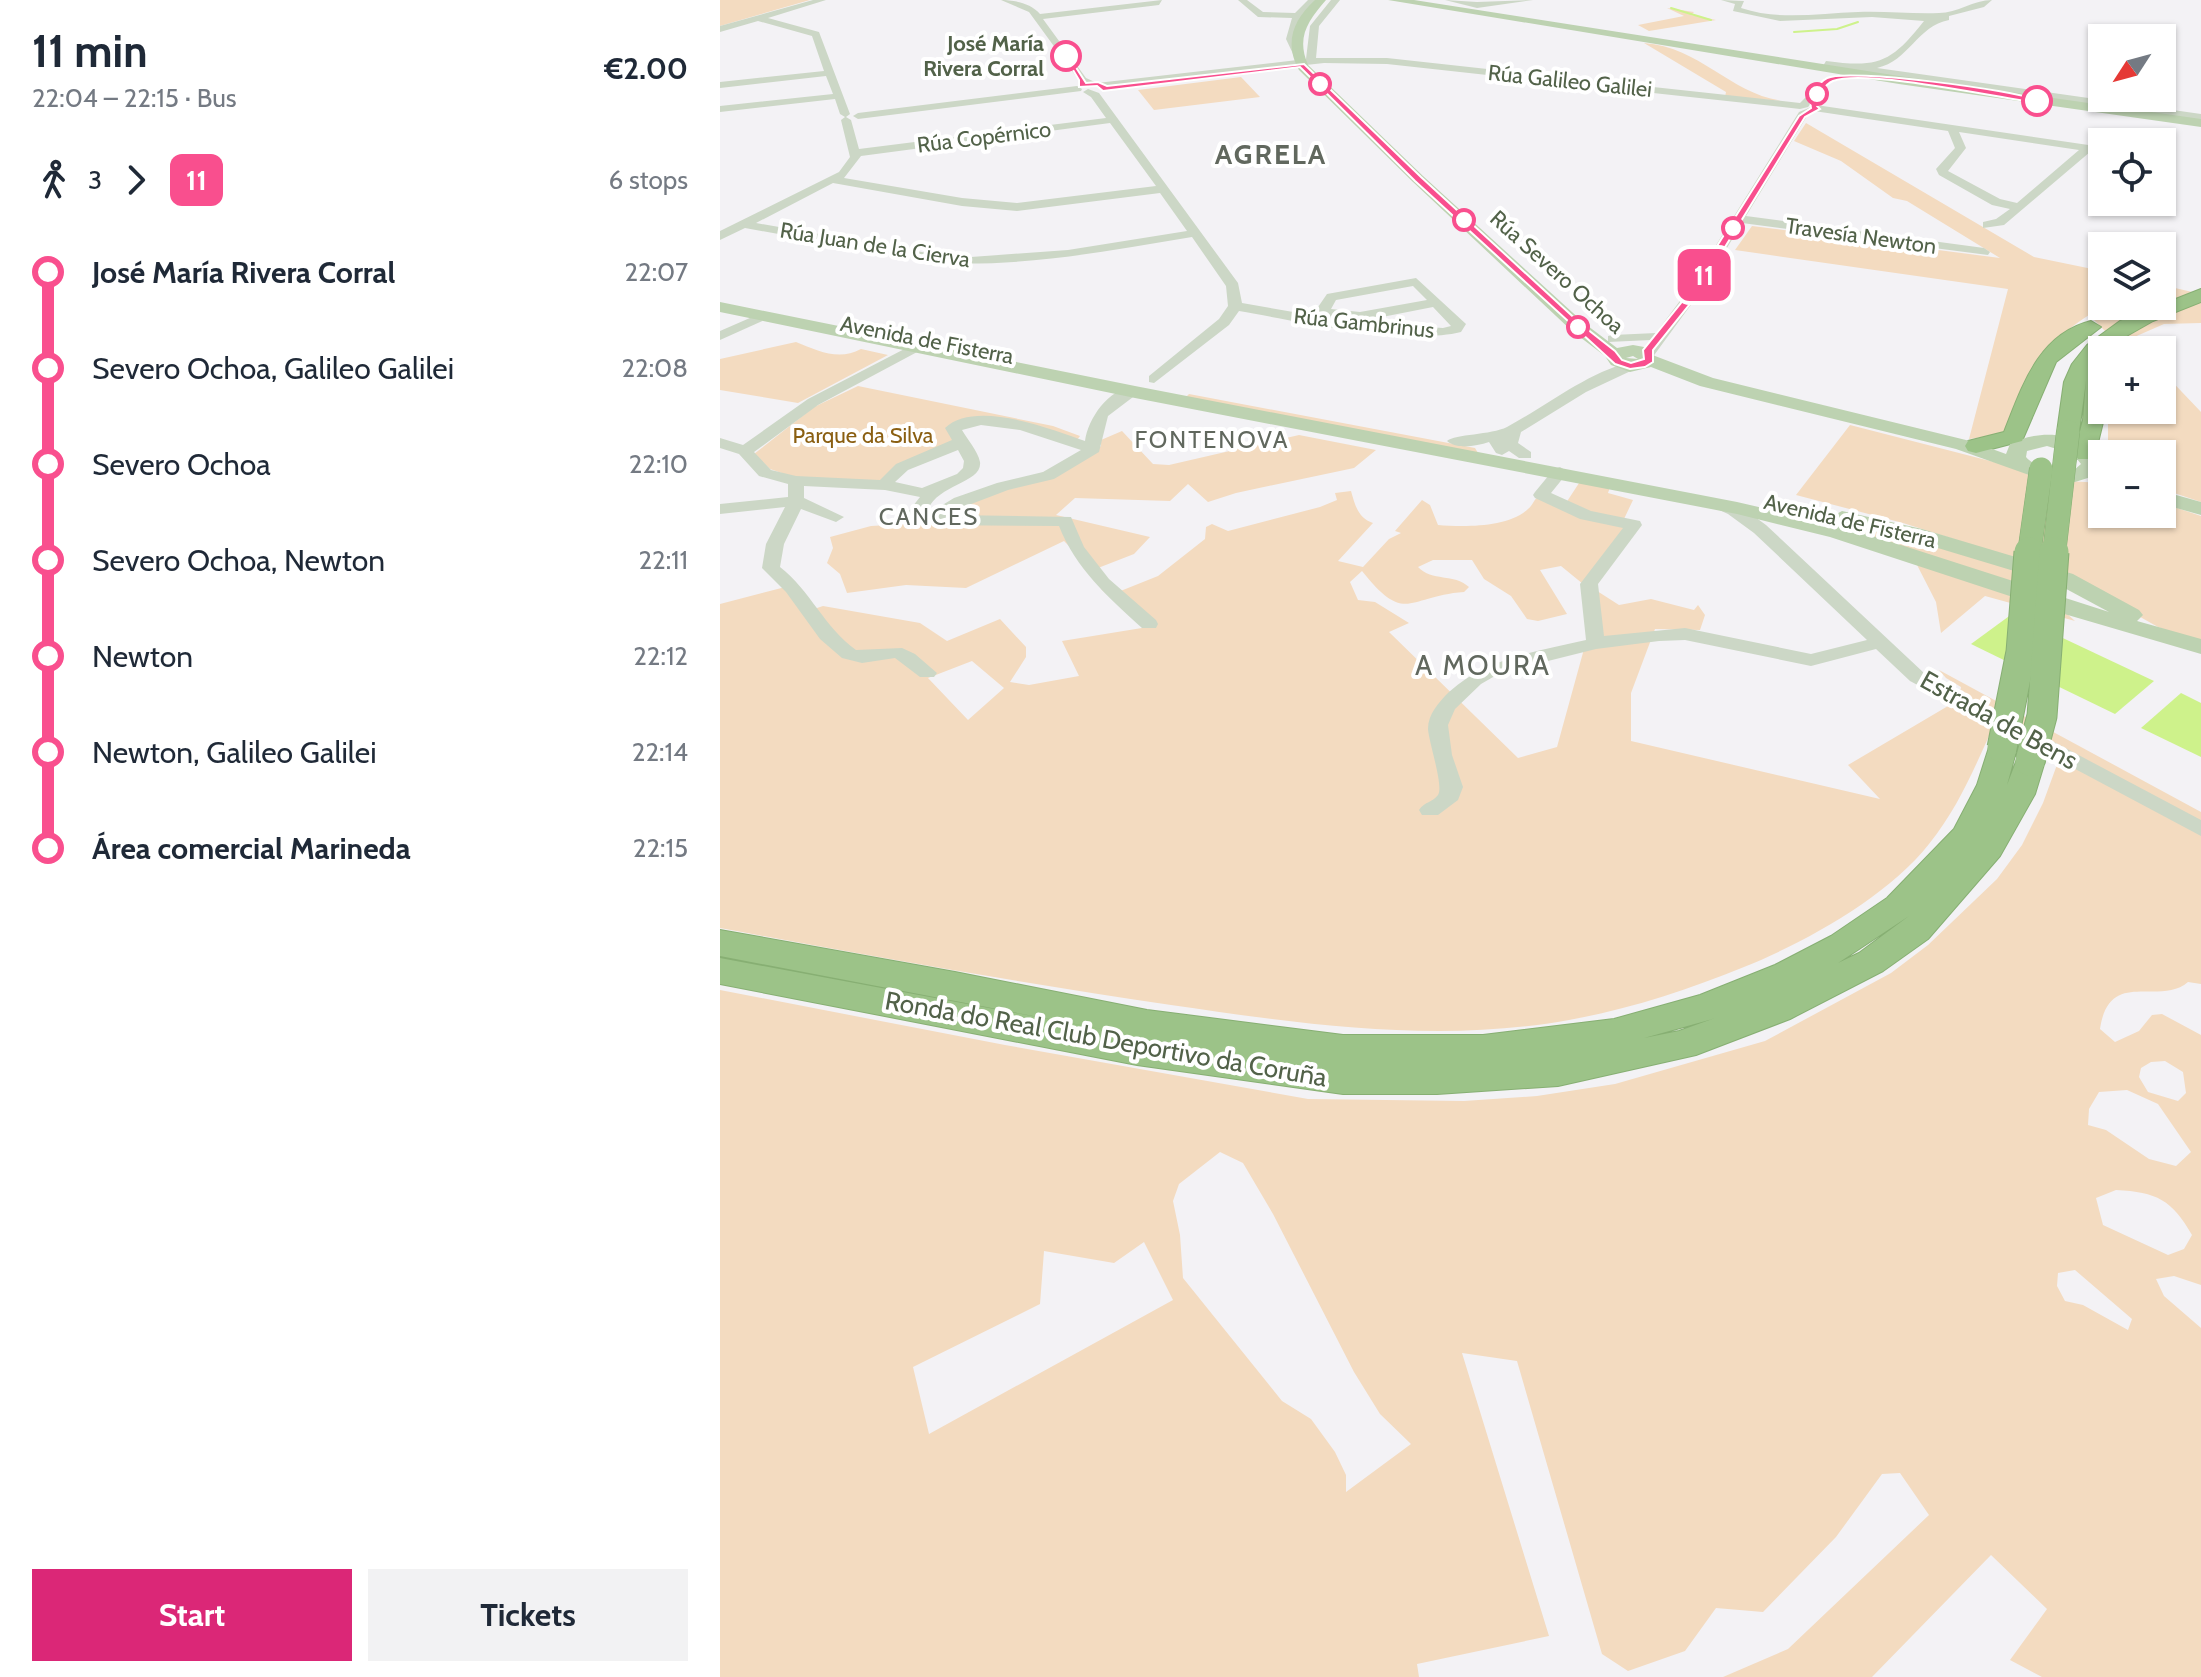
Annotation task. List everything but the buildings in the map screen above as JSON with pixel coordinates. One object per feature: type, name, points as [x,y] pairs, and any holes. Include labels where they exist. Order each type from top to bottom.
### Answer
[{"type":"highway","name":"Ronda do Real Club Deportivo da Coruña","points":[[2176,291],[2197,287]]},
{"type":"highway","name":"Ronda do Real Club Deportivo da Coruña","points":[[2176,296],[2197,287]]},
{"type":"highway","name":"Ronda do Real Club Deportivo da Coruña","points":[[720,943],[955,985],[1147,1024],[1343,1050],[1483,1050],[1614,1033],[1709,1006],[1787,974],[1843,945],[1899,906],[1967,835],[1992,785],[2042,716],[2057,429],[2054,382],[2065,356],[2091,327],[2116,320]]},
{"type":"highway","name":"Ronda do Real Club Deportivo da Coruña","points":[[2057,429],[2090,354],[2127,320]]},
{"type":"highway","points":[[1969,445],[2014,436],[2040,367],[2062,342],[2091,327]]},
{"type":"highway","points":[[2021,452],[2029,395]]},
{"type":"highway","name":"Ronda do Real Club Deportivo da Coruña","points":[[720,971],[1137,1050],[1343,1079],[1437,1079],[1558,1071],[1683,1045],[1777,1009],[1871,962],[1916,930],[1989,848],[2020,794],[2016,754]]},
{"type":"main road","points":[[1393,0],[1900,77],[2018,98],[2201,120]]},
{"type":"main road","points":[[1406,0],[1437,2],[2201,120]]},
{"type":"main road","points":[[1414,0],[1489,7],[1660,38]]},
{"type":"main road","points":[[1306,61],[1304,31],[1313,13],[1332,1]]},
{"type":"main road","points":[[1437,2],[1631,37]]},
{"type":"main road","name":"Rúa Severo Ochoa","points":[[1306,61],[1377,139],[1578,327],[1628,358],[1707,382],[1969,445],[2021,452],[2055,441],[2088,461]]},
{"type":"main road","name":"Rúa Severo Ochoa","points":[[1306,61],[1628,358]]},
{"type":"main road","points":[[1377,139],[1450,204],[1464,205]]},
{"type":"main road","name":"Avenida de Fisterra","points":[[720,298],[1703,500],[1758,519],[1837,532],[2191,644]]},
{"type":"main road","name":"Avenida de Fisterra","points":[[720,307],[914,348],[1455,441],[1696,487],[1914,534],[2065,579],[2191,644]]},
{"type":"main road","points":[[1502,450],[1522,459],[1604,475],[1639,487]]},
{"type":"main road","name":"Rúa Severo Ochoa","points":[[2021,452],[2052,476],[2088,467]]},
{"type":"main road","points":[[2176,501],[2201,509]]},
{"type":"main road","points":[[1758,519],[1776,509],[1914,534]]},
{"type":"main road","points":[[1974,576],[2013,587],[2031,587],[2035,577],[2011,562]]},
{"type":"street","points":[[720,29],[822,0]]},
{"type":"street","points":[[1242,0],[1258,13],[1297,16]]},
{"type":"street","points":[[1306,61],[1290,41],[1290,29],[1297,16],[1313,0]]},
{"type":"street","points":[[1437,2],[1489,7],[1529,0]]},
{"type":"street","points":[[1725,0],[1741,3],[1736,9],[1774,18],[1869,14],[1931,19],[1981,5],[1988,0]]},
{"type":"street","points":[[1013,1],[1028,7],[1038,17],[1233,286],[1235,306],[1214,332],[1143,387],[1103,412],[1092,429],[1093,449]]},
{"type":"street","points":[[1038,17],[1159,2]]},
{"type":"street","points":[[720,236],[834,180],[854,162],[856,153],[850,117],[838,96],[816,34],[757,18]]},
{"type":"street","points":[[1858,68],[1877,68],[1888,63],[1931,19]]},
{"type":"street","name":"Rúa Galileo Galilei","points":[[850,117],[1306,61],[1356,61],[1431,65],[1808,107],[2088,148]]},
{"type":"street","points":[[1502,450],[1497,442],[1628,358],[1674,317],[1825,80],[1821,73],[1787,62]]},
{"type":"street","points":[[1888,63],[1900,77],[1964,83],[2201,120]]},
{"type":"street","points":[[1826,64],[2201,120]]},
{"type":"street","points":[[720,85],[830,73]]},
{"type":"street","points":[[1823,84],[1842,76],[1914,77]]},
{"type":"street","points":[[1938,81],[1964,83]]},
{"type":"street","points":[[720,109],[838,96]]},
{"type":"street","name":"Rúa Copérnico","points":[[856,153],[1113,120]]},
{"type":"street","points":[[1952,128],[1961,148],[1942,169],[1943,173],[1996,202],[2019,207]]},
{"type":"street","points":[[1987,225],[2000,222],[2088,148]]},
{"type":"street","points":[[834,180],[962,202],[1017,207],[1163,189]]},
{"type":"street","name":"Travesía Newton","points":[[1739,219],[1984,252]]},
{"type":"street","name":"Rúa Juan de la Cierva","points":[[744,224],[939,259],[967,261],[1012,260],[1196,233]]},
{"type":"street","name":"Rúa Gambrinus","points":[[1235,306],[1352,326],[1443,332],[1456,329],[1459,324],[1416,282],[1332,297],[1323,310],[1329,316],[1345,318],[1436,302]]},
{"type":"street","points":[[720,336],[764,317]]},
{"type":"street","points":[[1628,358],[1674,317]]},
{"type":"street","points":[[1628,358],[1651,336]]},
{"type":"street","points":[[745,451],[813,402],[914,348]]},
{"type":"street","points":[[924,493],[963,477],[971,469],[972,461],[954,432],[955,424],[966,420],[1019,424],[1093,449]]},
{"type":"street","points":[[1513,431],[1510,444],[1525,455]]},
{"type":"street","name":"Avenida de Fisterra","points":[[1455,441],[1474,442],[1513,431]]},
{"type":"street","points":[[885,485],[902,467],[962,442]]},
{"type":"street","points":[[720,443],[745,451],[765,473],[796,481],[885,485],[930,495],[917,511],[918,518],[987,522],[1065,521],[1076,548],[1103,583],[1149,624]]},
{"type":"street","points":[[936,518],[960,502],[1003,486],[1048,476],[1093,449]]},
{"type":"street","points":[[1560,472],[1541,495],[1586,515],[1634,525],[1589,584],[1596,643]]},
{"type":"street","points":[[796,481],[796,501],[775,544],[771,568],[803,599],[828,637],[851,656],[861,659],[890,652],[901,653],[927,673]]},
{"type":"street","points":[[720,509],[796,501],[836,517]]},
{"type":"street","name":"Estrada de Bens","points":[[1758,519],[1878,643],[1917,677],[2201,829]]},
{"type":"street","points":[[1430,810],[1447,800],[1452,787],[1442,755],[1438,725],[1451,700],[1493,669],[1596,643],[1685,634],[1811,660],[1878,643]]},
{"type":"green space","points":[[720,0],[810,0],[720,26]]},
{"type":"green space","points":[[1667,8],[1694,12],[1691,15],[1716,20],[1649,31],[1638,25],[1684,16]]},
{"type":"green space","points":[[1644,43],[1682,53],[1748,90],[1784,101],[1725,97],[1726,92]]},
{"type":"green space","points":[[1241,77],[1260,97],[1154,110],[1138,90]]},
{"type":"green space","points":[[1806,123],[2034,257],[2088,268],[2088,316],[2044,353],[2027,380],[2005,434],[1969,439],[2008,289],[1735,250],[1752,226],[2000,258],[1907,201],[1893,198],[1841,161],[1794,141]]},
{"type":"green space","points":[[2176,288],[2201,294],[2201,323],[2164,324],[2137,336],[2110,336],[2094,320],[2176,320]]},
{"type":"green space","points":[[796,342],[828,353],[845,354],[861,349],[888,355],[798,403],[720,390],[720,359]]},
{"type":"green space","name":"Parque da Silva","points":[[858,386],[1053,426],[1080,436],[1077,440],[964,419],[956,441],[883,481],[799,479],[770,469],[754,454],[814,407]]},
{"type":"green space","points":[[2176,386],[2201,412],[2201,502],[2176,494],[2176,440],[2108,440],[2108,424],[2176,424]]},
{"type":"green space","points":[[1189,394],[1475,448],[1478,453],[1185,398]]},
{"type":"green space","points":[[1850,425],[2068,481],[2088,482],[2088,528],[2176,528],[2176,508],[2201,516],[2201,643],[2158,627],[2064,574],[1903,523],[1796,495]]},
{"type":"green space","points":[[1122,431],[1153,464],[1169,465],[1299,435],[1376,450],[1354,468],[1236,493],[1208,502],[1188,484],[1170,501],[1075,498],[1056,515],[1150,537],[1134,554],[1098,568],[1118,592],[1158,576],[1205,539],[1206,527],[1212,524],[1228,531],[1320,507],[1337,500],[1335,493],[1351,491],[1361,514],[1373,523],[1338,561],[1363,567],[1389,539],[1401,533],[1395,531],[1422,500],[1430,505],[1438,525],[1485,525],[1519,515],[1541,495],[1566,503],[1581,480],[1610,487],[1608,493],[1633,500],[1624,519],[1638,523],[1594,589],[1619,605],[1651,599],[1694,610],[1698,605],[1705,615],[1700,630],[1655,629],[1631,693],[1631,741],[1880,799],[1848,765],[1948,706],[1960,694],[1961,687],[1939,670],[2201,812],[2201,984],[2188,982],[2176,989],[2124,993],[2113,999],[2105,1010],[2100,1029],[2115,1042],[2139,1031],[2152,1015],[2162,1014],[2201,1035],[2201,1285],[2174,1276],[2156,1279],[2164,1296],[2201,1328],[2201,1677],[2042,1677],[2010,1660],[2047,1609],[1991,1555],[1872,1677],[1723,1677],[1788,1649],[1929,1515],[1900,1473],[1882,1474],[1836,1537],[1763,1612],[1716,1608],[1685,1651],[1628,1671],[1602,1654],[1517,1361],[1462,1353],[1549,1636],[1417,1664],[1419,1677],[720,1677],[720,990],[1308,1099],[1464,1101],[1537,1096],[1615,1084],[1765,1041],[1891,973],[1928,945],[1997,879],[2022,845],[2043,803],[2058,762],[1993,727],[1957,802],[1929,844],[1891,882],[1844,916],[1768,957],[1680,991],[1592,1016],[1519,1027],[1420,1031],[1270,1019],[1114,997],[720,928],[720,604],[797,584],[814,609],[823,606],[920,623],[947,641],[1000,619],[1026,647],[1026,657],[1010,682],[1029,685],[1079,676],[1062,641],[1148,627],[1102,590],[1064,541],[966,588],[906,585],[847,593],[840,574],[827,563],[833,548],[830,537],[871,526],[922,523],[971,500],[1089,455],[1101,446],[1101,440]],"holes":[[[1433,560],[1472,560],[1484,579],[1511,596],[1527,619],[1538,621],[1567,614],[1540,570],[1561,566],[1583,584],[1596,646],[1584,649],[1557,747],[1518,758],[1389,632],[1409,623],[1375,602],[1358,600],[1350,582],[1362,571],[1388,598],[1408,604],[1464,592],[1469,587],[1457,580],[1424,572],[1418,567]],[[972,661],[1004,688],[968,720],[928,678]],[[2165,1061],[2183,1072],[2186,1093],[2178,1101],[2148,1092],[2139,1077],[2141,1068],[2151,1062]],[[2127,1090],[2158,1104],[2191,1152],[2176,1166],[2149,1159],[2106,1130],[2088,1125],[2089,1109],[2099,1092]],[[1220,1152],[1243,1163],[1273,1214],[1354,1372],[1380,1414],[1411,1444],[1346,1492],[1346,1475],[1335,1452],[1311,1419],[1282,1401],[1183,1278],[1180,1235],[1173,1201],[1179,1184]],[[2116,1190],[2130,1191],[2162,1200],[2177,1213],[2192,1235],[2184,1249],[2168,1255],[2103,1225],[2096,1198]],[[1144,1242],[1173,1300],[929,1434],[913,1367],[1040,1304],[1044,1251],[1114,1263]],[[2075,1270],[2132,1319],[2128,1330],[2083,1305],[2065,1301],[2057,1286],[2058,1273]]]},
{"type":"green space","points":[[1773,511],[1879,530],[2019,571],[2020,584]]},
{"type":"green space","points":[[1916,563],[2064,611],[2075,621],[1985,596],[1941,633],[1936,602]]},
{"type":"shaded area","points":[[2012,614],[2154,681],[2115,714],[1971,644]]},
{"type":"shaded area","points":[[2181,693],[2201,703],[2201,757],[2141,728]]},
{"type":"waterway","points":[[1671,8],[1711,20]]},
{"type":"waterway","points":[[1794,32],[1837,29],[1858,22]]},
{"type":"bus line","name":"11","points":[[1066,56],[1083,80],[1081,86],[1098,84],[1104,86],[1103,89],[1302,65],[1418,179],[1578,327],[1612,353],[1618,362],[1630,366],[1646,364],[1649,360],[1648,350],[1685,304],[1802,116],[1816,109],[1813,106],[1816,95],[1828,80],[1851,75],[2037,101]]},
{"type":"place","name":"José María Rivera Corral","points":[[1066,56]]},
{"type":"district","name":"AGRELA","points":[[1271,154]]},
{"type":"district","name":"FONTENOVA","points":[[1212,439]]},
{"type":"district","name":"CANCES","points":[[929,516]]},
{"type":"district","name":"A MOURA","points":[[1483,665]]}]
